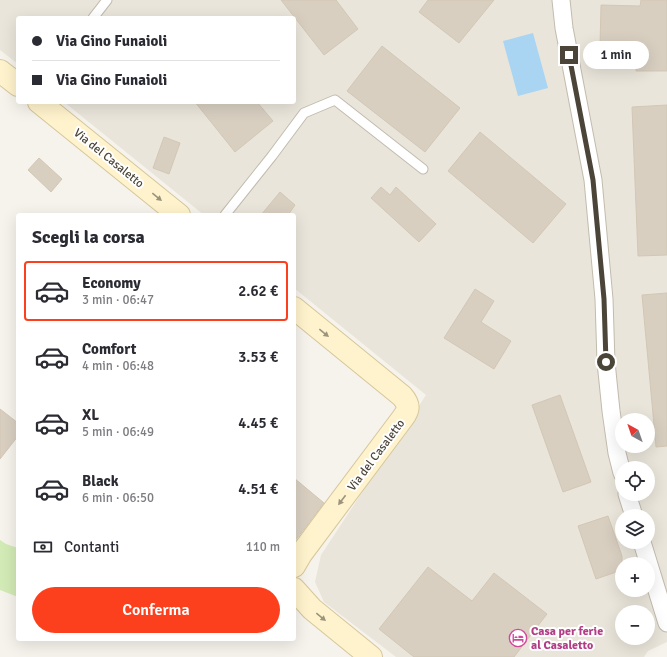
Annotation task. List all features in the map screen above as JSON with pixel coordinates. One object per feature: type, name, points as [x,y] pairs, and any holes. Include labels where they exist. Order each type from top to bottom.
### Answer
[{"type":"street","points":[[561,0],[564,28],[593,180],[604,299],[606,362],[611,412],[619,461]]},
{"type":"street","points":[[0,71],[16,83]]},
{"type":"street","name":"Via del Casaletto","points":[[41,104],[178,213]]},
{"type":"street","name":"Via del Casaletto","points":[[296,310],[402,396],[408,404],[408,409],[402,419],[296,563]]},
{"type":"street","points":[[644,549],[667,623]]},
{"type":"street","points":[[296,591],[312,609],[371,657]]},
{"type":"lane","points":[[95,16],[107,0]]},
{"type":"lane","points":[[227,213],[304,113],[336,100],[423,169]]},
{"type":"shaded area","points":[[0,0],[667,0],[667,642],[648,651],[644,657],[396,657],[324,602],[315,582],[321,555],[426,395],[296,290],[296,213],[202,213],[66,104],[296,104],[296,16],[16,16],[16,62],[0,50]]},
{"type":"green space","points":[[0,540],[16,547],[16,596],[0,590]]},
{"type":"water","points":[[533,33],[548,88],[518,96],[503,41]]},
{"type":"building","points":[[281,0],[336,0],[358,29],[324,55],[296,19],[296,16],[294,16]]},
{"type":"building","points":[[428,0],[494,0],[459,43],[419,12]]},
{"type":"building","points":[[641,0],[667,0],[667,71],[636,71],[637,48],[600,47],[601,5],[640,6]]},
{"type":"building","points":[[382,46],[460,108],[425,152],[347,91]]},
{"type":"building","points":[[197,104],[259,104],[273,121],[235,152]]},
{"type":"building","points":[[667,105],[667,255],[638,256],[632,107]]},
{"type":"building","points":[[480,132],[566,204],[533,243],[448,171]]},
{"type":"building","points":[[164,137],[180,143],[169,174],[153,168]]},
{"type":"building","points":[[39,158],[62,179],[51,192],[28,170]]},
{"type":"building","points":[[381,187],[390,195],[396,187],[436,224],[419,242],[371,198]]},
{"type":"building","points":[[280,192],[295,205],[289,213],[263,213]]},
{"type":"building","points":[[475,289],[494,301],[481,322],[511,341],[494,369],[444,338]]},
{"type":"building","points":[[667,293],[667,446],[656,447],[655,413],[653,413],[642,295]]},
{"type":"building","points":[[560,395],[591,482],[563,492],[532,405]]},
{"type":"building","points":[[0,409],[16,421],[16,439],[0,459]]},
{"type":"building","points":[[296,480],[324,503],[296,539]]},
{"type":"building","points":[[608,516],[615,536],[615,549],[620,549],[622,556],[615,557],[615,572],[596,579],[578,526]]},
{"type":"building","points":[[428,567],[472,601],[494,573],[547,614],[514,657],[414,657],[379,629]]},
{"type":"place","name":"Casa per ferie al Casaletto","points":[[518,638]]},
{"type":"route","points":[[569,55],[593,180],[604,299],[606,362]]}]
